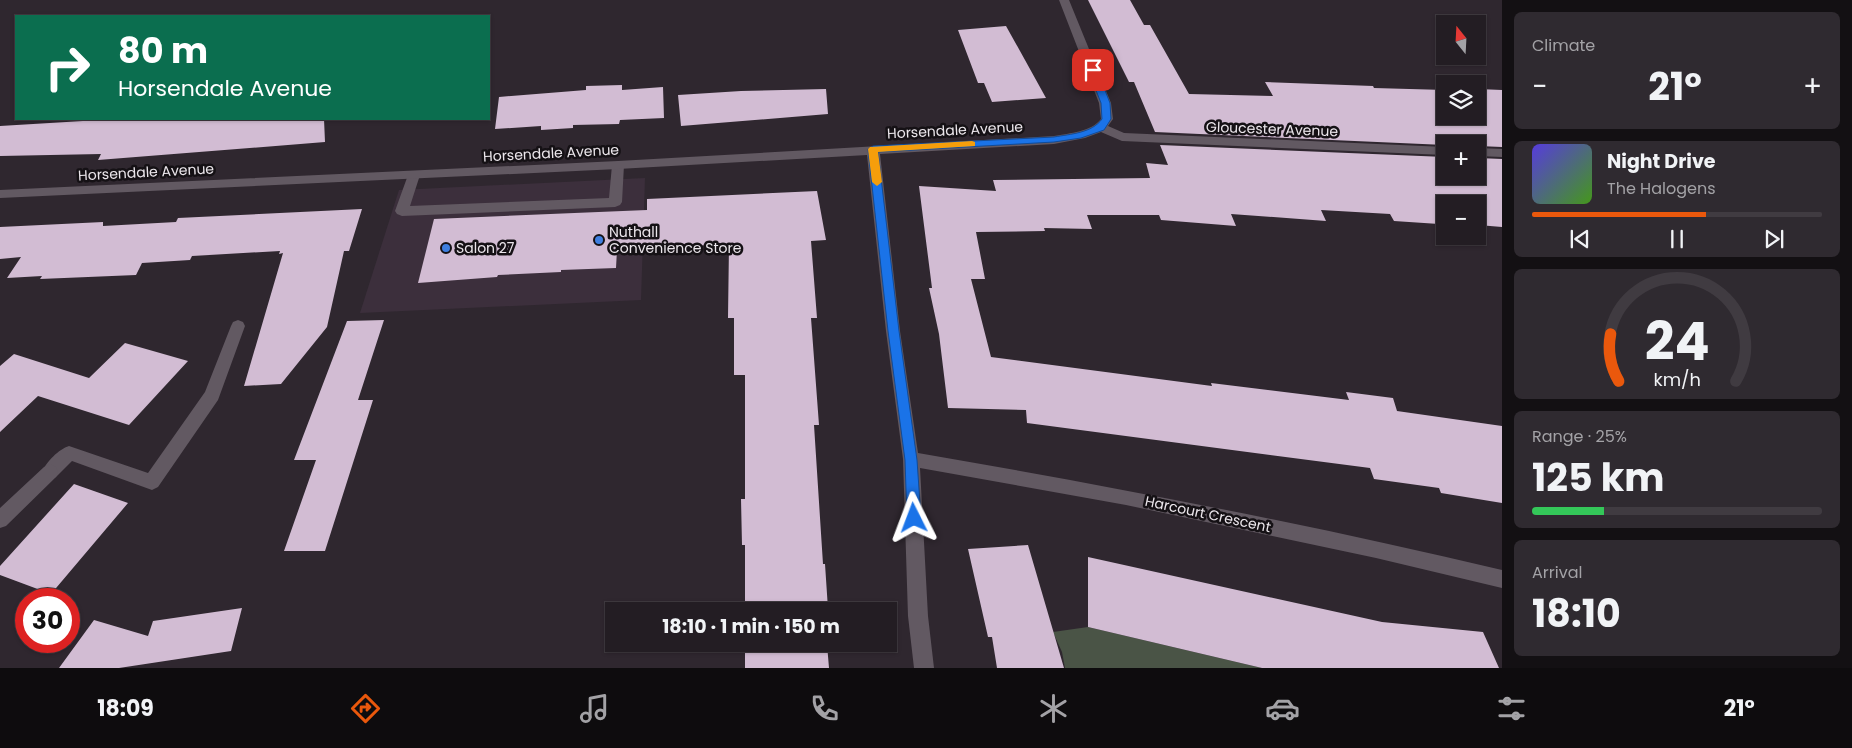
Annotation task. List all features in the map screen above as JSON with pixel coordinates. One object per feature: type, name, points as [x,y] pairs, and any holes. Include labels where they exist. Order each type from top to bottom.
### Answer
[{"type":"street","points":[[1064,0],[1105,103],[1107,119],[1101,128]]},
{"type":"street","name":"Horsendale Avenue","points":[[0,194],[618,165],[1054,140],[1081,136],[1101,128]]},
{"type":"street","name":"Gloucester Avenue","points":[[1101,128],[1122,137],[1436,151]]},
{"type":"street","points":[[873,149],[911,460],[918,616],[924,668]]},
{"type":"street","points":[[1486,152],[1502,153]]},
{"type":"street","points":[[414,175],[402,211],[615,202],[618,165]]},
{"type":"street","points":[[0,520],[68,453],[152,482],[212,395],[238,326]]},
{"type":"street","name":"Harcourt Crescent","points":[[911,460],[1126,497],[1376,549],[1502,579]]},
{"type":"shaded area","points":[[645,178],[641,300],[360,313],[399,190]]},
{"type":"green space","points":[[1088,627],[1262,668],[1065,668],[1062,652],[1053,632]]},
{"type":"building","points":[[1088,0],[1130,0],[1144,25],[1150,25],[1189,94],[1273,96],[1265,82],[1436,90],[1436,125],[1486,125],[1486,89],[1502,90],[1502,147],[1486,146],[1486,135],[1436,135],[1436,145],[1155,132],[1134,82],[1129,82]]},
{"type":"building","points":[[1006,26],[1046,98],[992,102],[984,83],[978,83],[958,30]]},
{"type":"building","points":[[622,85],[622,90],[663,87],[664,118],[620,120],[619,124],[573,125],[573,128],[541,130],[541,126],[495,129],[499,97],[586,90],[586,86]]},
{"type":"building","points":[[826,89],[828,114],[681,126],[678,95]]},
{"type":"building","points":[[99,120],[324,120],[325,142],[98,160],[101,154],[0,156],[0,126]]},
{"type":"building","points":[[1160,145],[1436,157],[1436,185],[1486,185],[1486,158],[1502,159],[1502,227],[1486,226],[1486,195],[1436,195],[1436,224],[1394,221],[1390,214],[1321,210],[1326,221],[1231,214],[1236,226],[1161,220],[1159,215],[1087,215],[1092,229],[1044,228],[1045,231],[976,232],[985,279],[971,279],[991,357],[1212,386],[1211,383],[1349,400],[1346,392],[1393,398],[1397,411],[1502,426],[1502,503],[1441,493],[1439,488],[1374,479],[1370,468],[1027,423],[1026,410],[948,408],[939,334],[929,288],[932,288],[919,186],[996,191],[993,180],[1150,178],[1146,163],[1168,165]]},
{"type":"building","points":[[817,191],[826,240],[811,241],[817,318],[811,318],[819,425],[814,425],[823,564],[825,564],[828,602],[745,602],[745,545],[742,545],[741,499],[745,499],[745,375],[734,375],[734,318],[728,318],[729,244],[617,250],[616,268],[561,270],[561,272],[498,275],[497,277],[418,283],[434,219],[647,210],[647,199]]},
{"type":"building","points":[[362,209],[349,251],[344,251],[327,327],[281,384],[244,386],[283,253],[279,254],[280,251],[192,256],[190,260],[142,263],[136,275],[40,279],[42,276],[7,278],[21,257],[0,259],[0,227],[103,222],[103,226],[176,222],[178,218]]},
{"type":"building","points":[[384,320],[358,400],[373,400],[325,551],[284,551],[316,460],[294,460],[347,321]]},
{"type":"building","points":[[125,343],[188,361],[129,425],[38,396],[0,432],[0,366],[14,354],[89,378]]},
{"type":"building","points":[[74,484],[128,503],[56,588],[35,588],[0,575],[0,566]]},
{"type":"building","points":[[1028,545],[1064,668],[997,668],[992,637],[988,637],[968,549]]},
{"type":"building","points":[[1088,557],[1382,622],[1483,632],[1499,668],[1262,668],[1088,627]]},
{"type":"building","points":[[242,608],[231,651],[119,668],[59,668],[70,653],[80,653],[80,639],[94,620],[148,636],[153,621]]},
{"type":"building","points":[[745,652],[828,652],[829,668],[745,668]]},
{"type":"slow traffic","points":[[877,182],[873,149],[972,144]]},
{"type":"place","name":"Nuthall Convenience Store","points":[[599,240]]},
{"type":"place","name":"Salon 27","points":[[446,248]]},
{"type":"route","points":[[914,518],[911,460],[873,149],[1054,140],[1081,136],[1101,128],[1107,119],[1105,103],[1093,70]]}]
